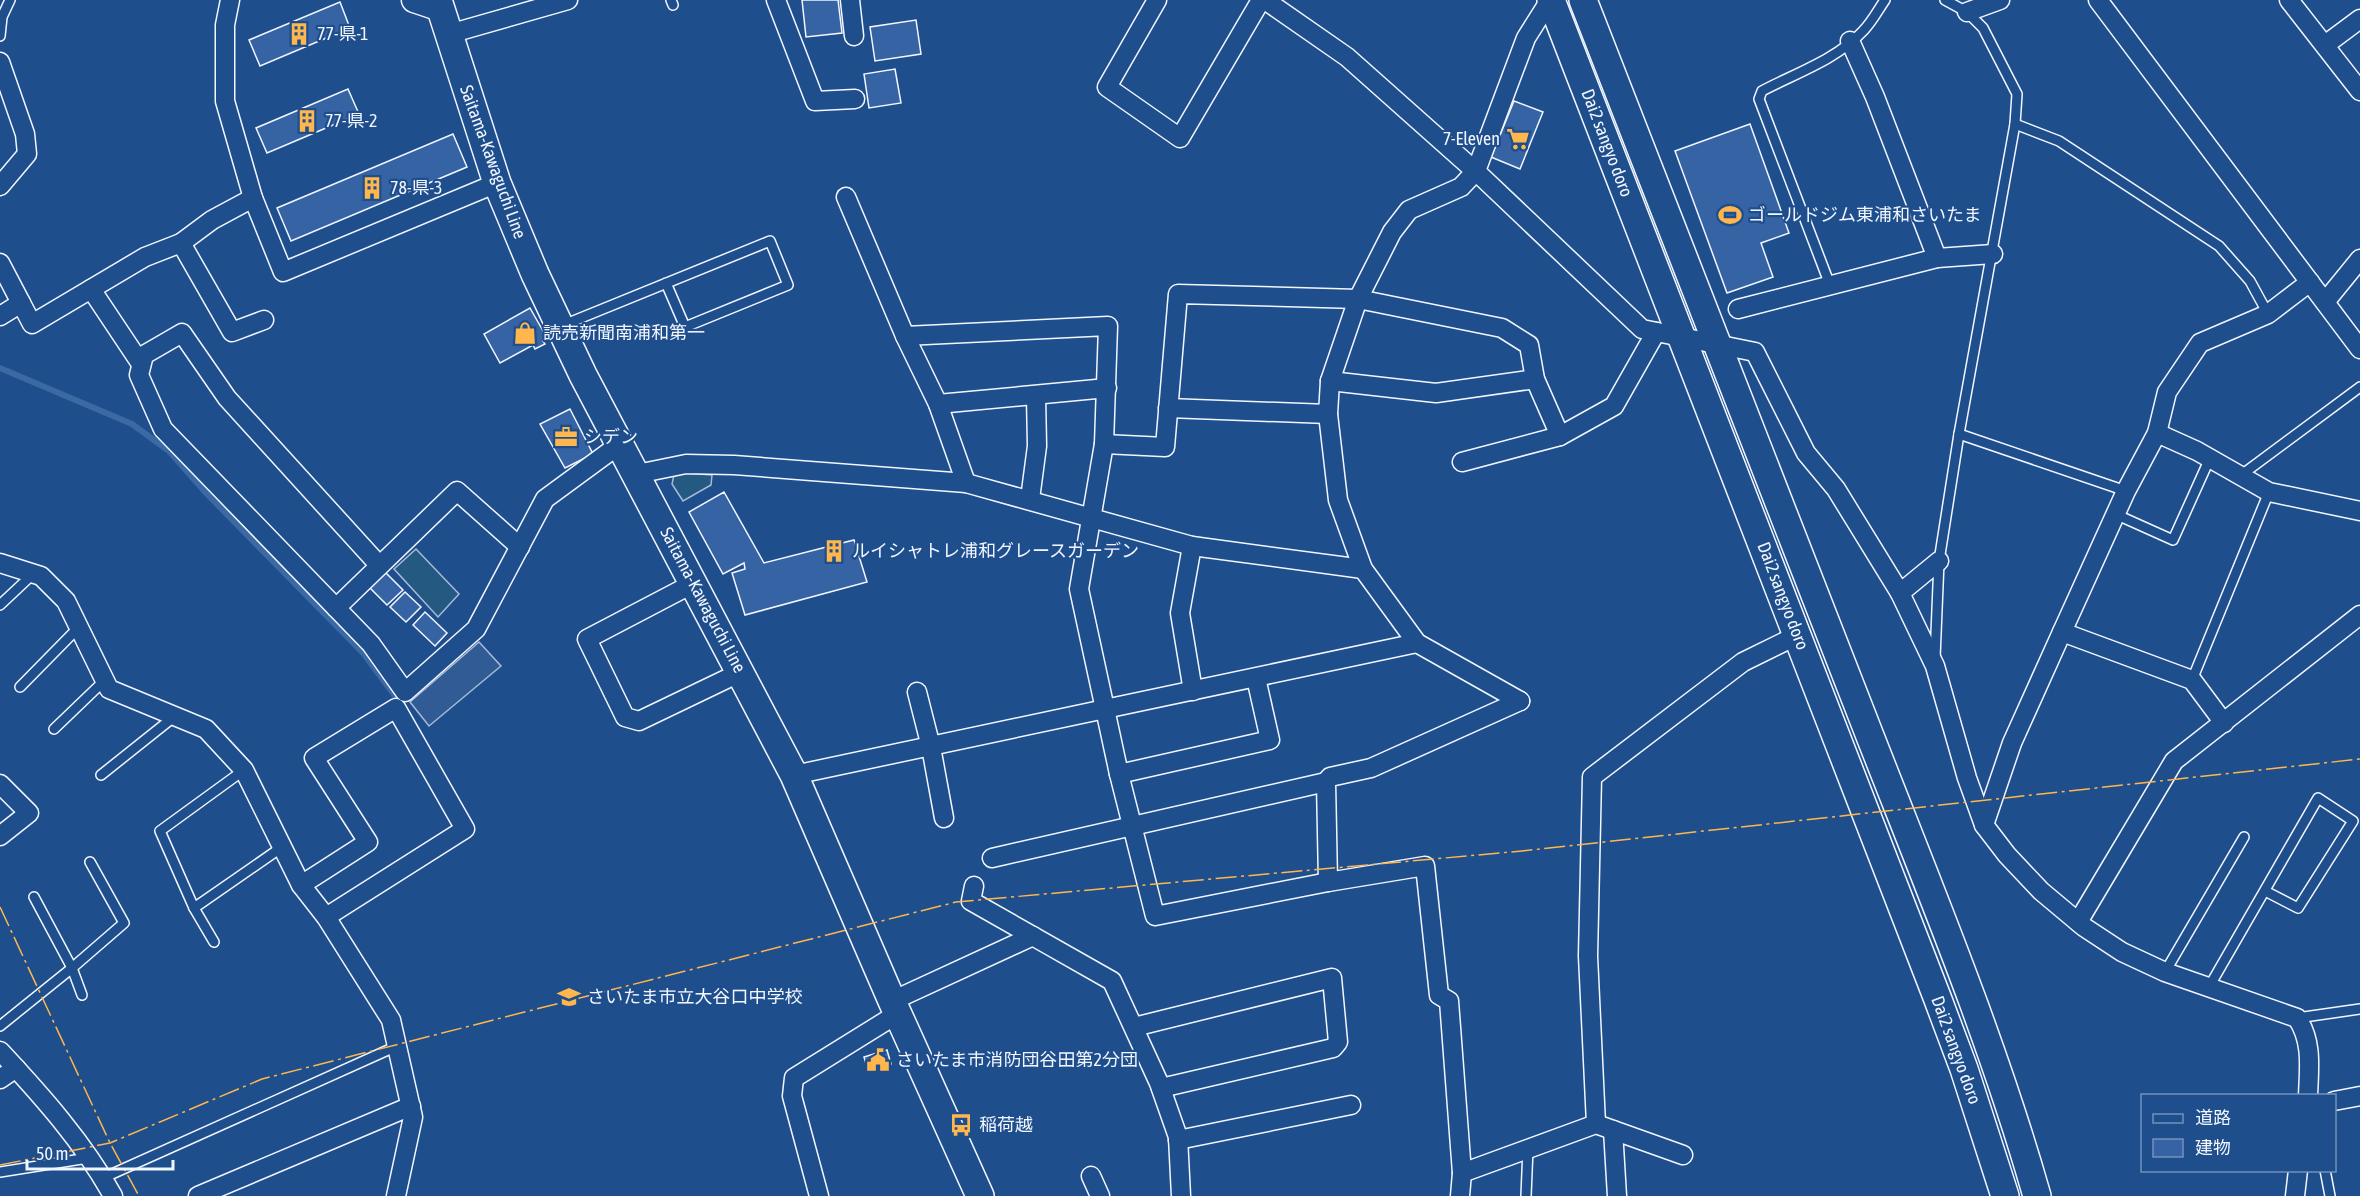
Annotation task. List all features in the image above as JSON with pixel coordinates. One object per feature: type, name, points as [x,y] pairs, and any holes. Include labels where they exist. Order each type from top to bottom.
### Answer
[{"type":"main road","name":"Dai2 sangyo doro","points":[[1551,0],[1669,335],[1798,635],[1964,1069],[2005,1196]]},
{"type":"main road","name":"Dai2 sangyo doro","points":[[1583,0],[1720,344],[1967,988],[2023,1147],[2037,1196]]},
{"type":"main road","name":"Saitama-Kawaguchi Line","points":[[443,14],[497,183],[559,327],[794,775],[894,1008],[980,1196]]},
{"type":"street","points":[[231,0],[225,25],[225,101],[253,198],[283,272],[497,183]]},
{"type":"street","points":[[414,0],[443,14],[568,0]]},
{"type":"street","points":[[776,0],[815,101],[855,99]]},
{"type":"street","points":[[850,0],[854,36]]},
{"type":"street","points":[[1157,0],[1107,87],[1180,138],[1263,0],[1347,57],[1476,171],[1642,329],[1755,352],[1806,453],[1836,489],[1900,593],[1935,666],[1967,778],[1984,825],[2007,855],[2041,891],[2078,922],[2122,952],[2165,972],[2297,1018],[2303,1027],[2310,1051],[2308,1094]]},
{"type":"street","points":[[992,858],[1326,782],[1330,777],[1371,768],[1520,701],[1417,643],[1363,569],[1338,500],[1328,414],[1330,381],[1358,299],[1392,232],[1409,210],[1461,187],[1476,171],[1526,38],[1551,0]]},
{"type":"street","points":[[1967,12],[2000,0]]},
{"type":"street","points":[[2098,0],[2360,349]]},
{"type":"street","points":[[2289,0],[2360,91]]},
{"type":"street","points":[[2325,45],[2360,19]]},
{"type":"street","points":[[1850,41],[1875,97],[1937,258]]},
{"type":"street","points":[[0,62],[25,134],[27,154],[0,186]]},
{"type":"street","points":[[846,197],[905,336],[939,404],[966,483]]},
{"type":"street","points":[[0,263],[32,324],[145,257],[181,243],[212,220],[253,198]]},
{"type":"street","points":[[181,243],[232,332],[264,320]]},
{"type":"street","points":[[1738,309],[1937,258],[1993,254]]},
{"type":"street","points":[[2325,302],[2360,259]]},
{"type":"street","points":[[1984,825],[2012,744],[2115,514],[2157,433],[2167,392],[2200,343],[2268,314],[2310,282]]},
{"type":"street","points":[[91,289],[141,364]]},
{"type":"street","points":[[1104,444],[1165,447],[1178,294],[1358,299],[1502,328],[1529,345],[1535,379],[1560,436]]},
{"type":"street","points":[[0,316],[21,303]]},
{"type":"street","points":[[905,336],[1108,326],[1104,444],[1079,589],[1119,774],[1155,916],[1328,882],[1425,866],[1439,995],[1449,1001],[1462,1173],[1460,1196]]},
{"type":"street","points":[[380,565],[227,398],[182,333],[144,355],[139,375],[164,429],[371,644],[405,692],[476,629],[545,499],[620,444]]},
{"type":"street","points":[[1462,462],[1560,436],[1614,406],[1669,335]]},
{"type":"street","points":[[1330,381],[1436,393],[1535,379]]},
{"type":"street","points":[[939,404],[1107,388]]},
{"type":"street","points":[[1030,499],[1037,446],[1036,396]]},
{"type":"street","points":[[1168,408],[1328,414]]},
{"type":"street","points":[[2157,433],[2210,458],[2269,492],[2360,511]]},
{"type":"street","points":[[637,474],[686,464],[734,465],[966,483],[1192,546],[1363,569]]},
{"type":"street","points":[[336,608],[457,491],[520,547]]},
{"type":"street","points":[[1192,546],[1180,613],[1193,691]]},
{"type":"street","points":[[1900,593],[1939,561]]},
{"type":"street","points":[[0,563],[41,576],[66,601],[109,689],[206,729],[244,770],[301,885],[326,917],[392,1020],[414,1117],[396,1196]]},
{"type":"street","points":[[694,583],[587,639],[625,717],[639,721],[741,672]]},
{"type":"street","points":[[2078,922],[2174,761],[2360,615]]},
{"type":"street","points":[[2062,632],[2192,680],[2224,723]]},
{"type":"street","points":[[1596,1124],[1588,956],[1592,777],[1743,662],[1798,635]]},
{"type":"street","points":[[794,775],[1417,643]]},
{"type":"street","points":[[1119,774],[1270,740],[1256,678]]},
{"type":"street","points":[[918,692],[944,818]]},
{"type":"street","points":[[301,885],[368,842],[314,758],[396,708],[465,829],[326,917]]},
{"type":"street","points":[[1326,782],[1328,882]]},
{"type":"street","points":[[0,784],[28,813],[0,836]]},
{"type":"street","points":[[974,886],[971,901],[1112,981],[1161,1088],[1178,1140],[1181,1196]]},
{"type":"street","points":[[819,1196],[792,1096],[794,1078],[894,1008],[1033,936]]},
{"type":"street","points":[[1134,1027],[1332,978],[1338,1042],[1333,1048],[1161,1088]]},
{"type":"street","points":[[0,1051],[64,1124],[103,1178],[113,1196]]},
{"type":"street","points":[[0,1079],[16,1068]]},
{"type":"street","points":[[2336,1101],[2359,1101]]},
{"type":"street","points":[[1178,1140],[1351,1105]]},
{"type":"street","points":[[198,1196],[411,1106]]},
{"type":"street","points":[[1462,1173],[1596,1124],[1683,1155]]},
{"type":"street","points":[[1613,1130],[1617,1196]]},
{"type":"street","points":[[2295,1196],[2298,1172]]},
{"type":"street","points":[[1091,1176],[1100,1196]]},
{"type":"lane","points":[[0,36],[2,17],[10,0]]},
{"type":"lane","points":[[1830,285],[1759,99],[1762,91],[1833,55],[1863,31],[1885,0]]},
{"type":"lane","points":[[1935,666],[1939,561],[1959,434],[2015,124],[2017,94],[1983,28],[1967,12],[1945,0]]},
{"type":"lane","points":[[2015,124],[2059,141],[2219,246],[2250,281],[2268,314]]},
{"type":"lane","points":[[559,327],[666,283],[770,241],[788,285],[686,327],[666,283]]},
{"type":"lane","points":[[2240,476],[2360,387]]},
{"type":"lane","points":[[1959,434],[2126,491]]},
{"type":"lane","points":[[2115,514],[2173,540],[2210,458]]},
{"type":"lane","points":[[2192,680],[2269,492]]},
{"type":"lane","points":[[0,605],[33,573]]},
{"type":"lane","points":[[20,687],[79,627]]},
{"type":"lane","points":[[54,729],[105,680]]},
{"type":"lane","points":[[101,776],[175,716]]},
{"type":"lane","points":[[214,942],[194,908],[160,831],[244,770]]},
{"type":"lane","points":[[2209,987],[2318,798],[2353,821],[2298,908],[2265,891]]},
{"type":"lane","points":[[2165,972],[2244,837]]},
{"type":"lane","points":[[194,908],[282,847]]},
{"type":"lane","points":[[0,1026],[72,968],[124,922],[90,862]]},
{"type":"lane","points":[[34,897],[72,968],[82,995]]},
{"type":"lane","points":[[2297,1018],[2360,1009]]},
{"type":"lane","points":[[103,1178],[397,1046]]},
{"type":"lane","points":[[1526,1196],[1528,1148]]},
{"type":"lane","points":[[0,1172],[88,1158]]},
{"type":"lane","points":[[2325,1172],[2330,1196]]},
{"type":"shaded area","points":[[685,473],[712,475],[711,485],[683,501],[672,484],[674,475]]},
{"type":"shaded area","points":[[416,549],[459,594],[438,617],[394,569]]},
{"type":"shaded area","points":[[479,642],[501,666],[429,726],[410,702]]},
{"type":"building","points":[[802,0],[838,0],[842,33],[806,37]]},
{"type":"building","name":"77-県-1","points":[[340,2],[350,28],[260,66],[249,40]]},
{"type":"building","points":[[916,20],[921,54],[875,61],[870,27]]},
{"type":"building","points":[[895,69],[901,103],[869,108],[864,74]]},
{"type":"building","name":"77-県-2","points":[[348,89],[359,114],[267,153],[256,128]]},
{"type":"building","points":[[1514,101],[1543,112],[1520,169],[1491,157]]},
{"type":"building","points":[[1750,124],[1789,233],[1761,243],[1773,277],[1727,293],[1675,151]]},
{"type":"building","name":"78-県-3","points":[[453,134],[467,167],[291,241],[277,208]]},
{"type":"building","points":[[530,308],[547,338],[543,341],[545,344],[535,349],[533,345],[500,363],[484,334]]},
{"type":"building","points":[[570,409],[593,454],[565,468],[540,424]]},
{"type":"building","name":"ルイシャトレ浦和グレースガーデン","points":[[724,492],[764,563],[854,540],[867,582],[745,615],[732,573],[745,569],[744,563],[723,574],[689,512]]},
{"type":"building","points":[[384,571],[403,590],[387,605],[369,587]]},
{"type":"building","points":[[405,592],[421,607],[406,622],[390,607]]},
{"type":"building","points":[[425,612],[447,633],[435,646],[413,625]]},
{"type":"building","points":[[887,1050],[891,1064],[868,1070],[864,1057]]},
{"type":"waterway","points":[[0,368],[132,424],[169,451],[206,493],[363,653],[401,704]]},
{"type":"power","points":[[0,1165],[110,1143],[262,1079],[956,902],[1522,851],[2360,759]]},
{"type":"power","points":[[0,907],[110,1143],[139,1196]]},
{"type":"place","name":"77-県-1","points":[[299,34]]},
{"type":"place","name":"77-県-2","points":[[307,121]]},
{"type":"place","name":"7-Eleven","points":[[1518,139]]},
{"type":"place","name":"78-県-3","points":[[372,188]]},
{"type":"place","name":"ゴールドジム東浦和さいたま","points":[[1730,215]]},
{"type":"place","name":"読売新聞南浦和第一","points":[[525,333]]},
{"type":"place","name":"シデン","points":[[566,437]]},
{"type":"place","name":"ルイシャトレ浦和グレースガーデン","points":[[834,551]]},
{"type":"place","name":"さいたま市立大谷口中学校","points":[[569,997]]},
{"type":"place","name":"さいたま市消防団谷田第2分団","points":[[878,1060]]},
{"type":"place","name":"稲荷越","points":[[961,1125]]}]
